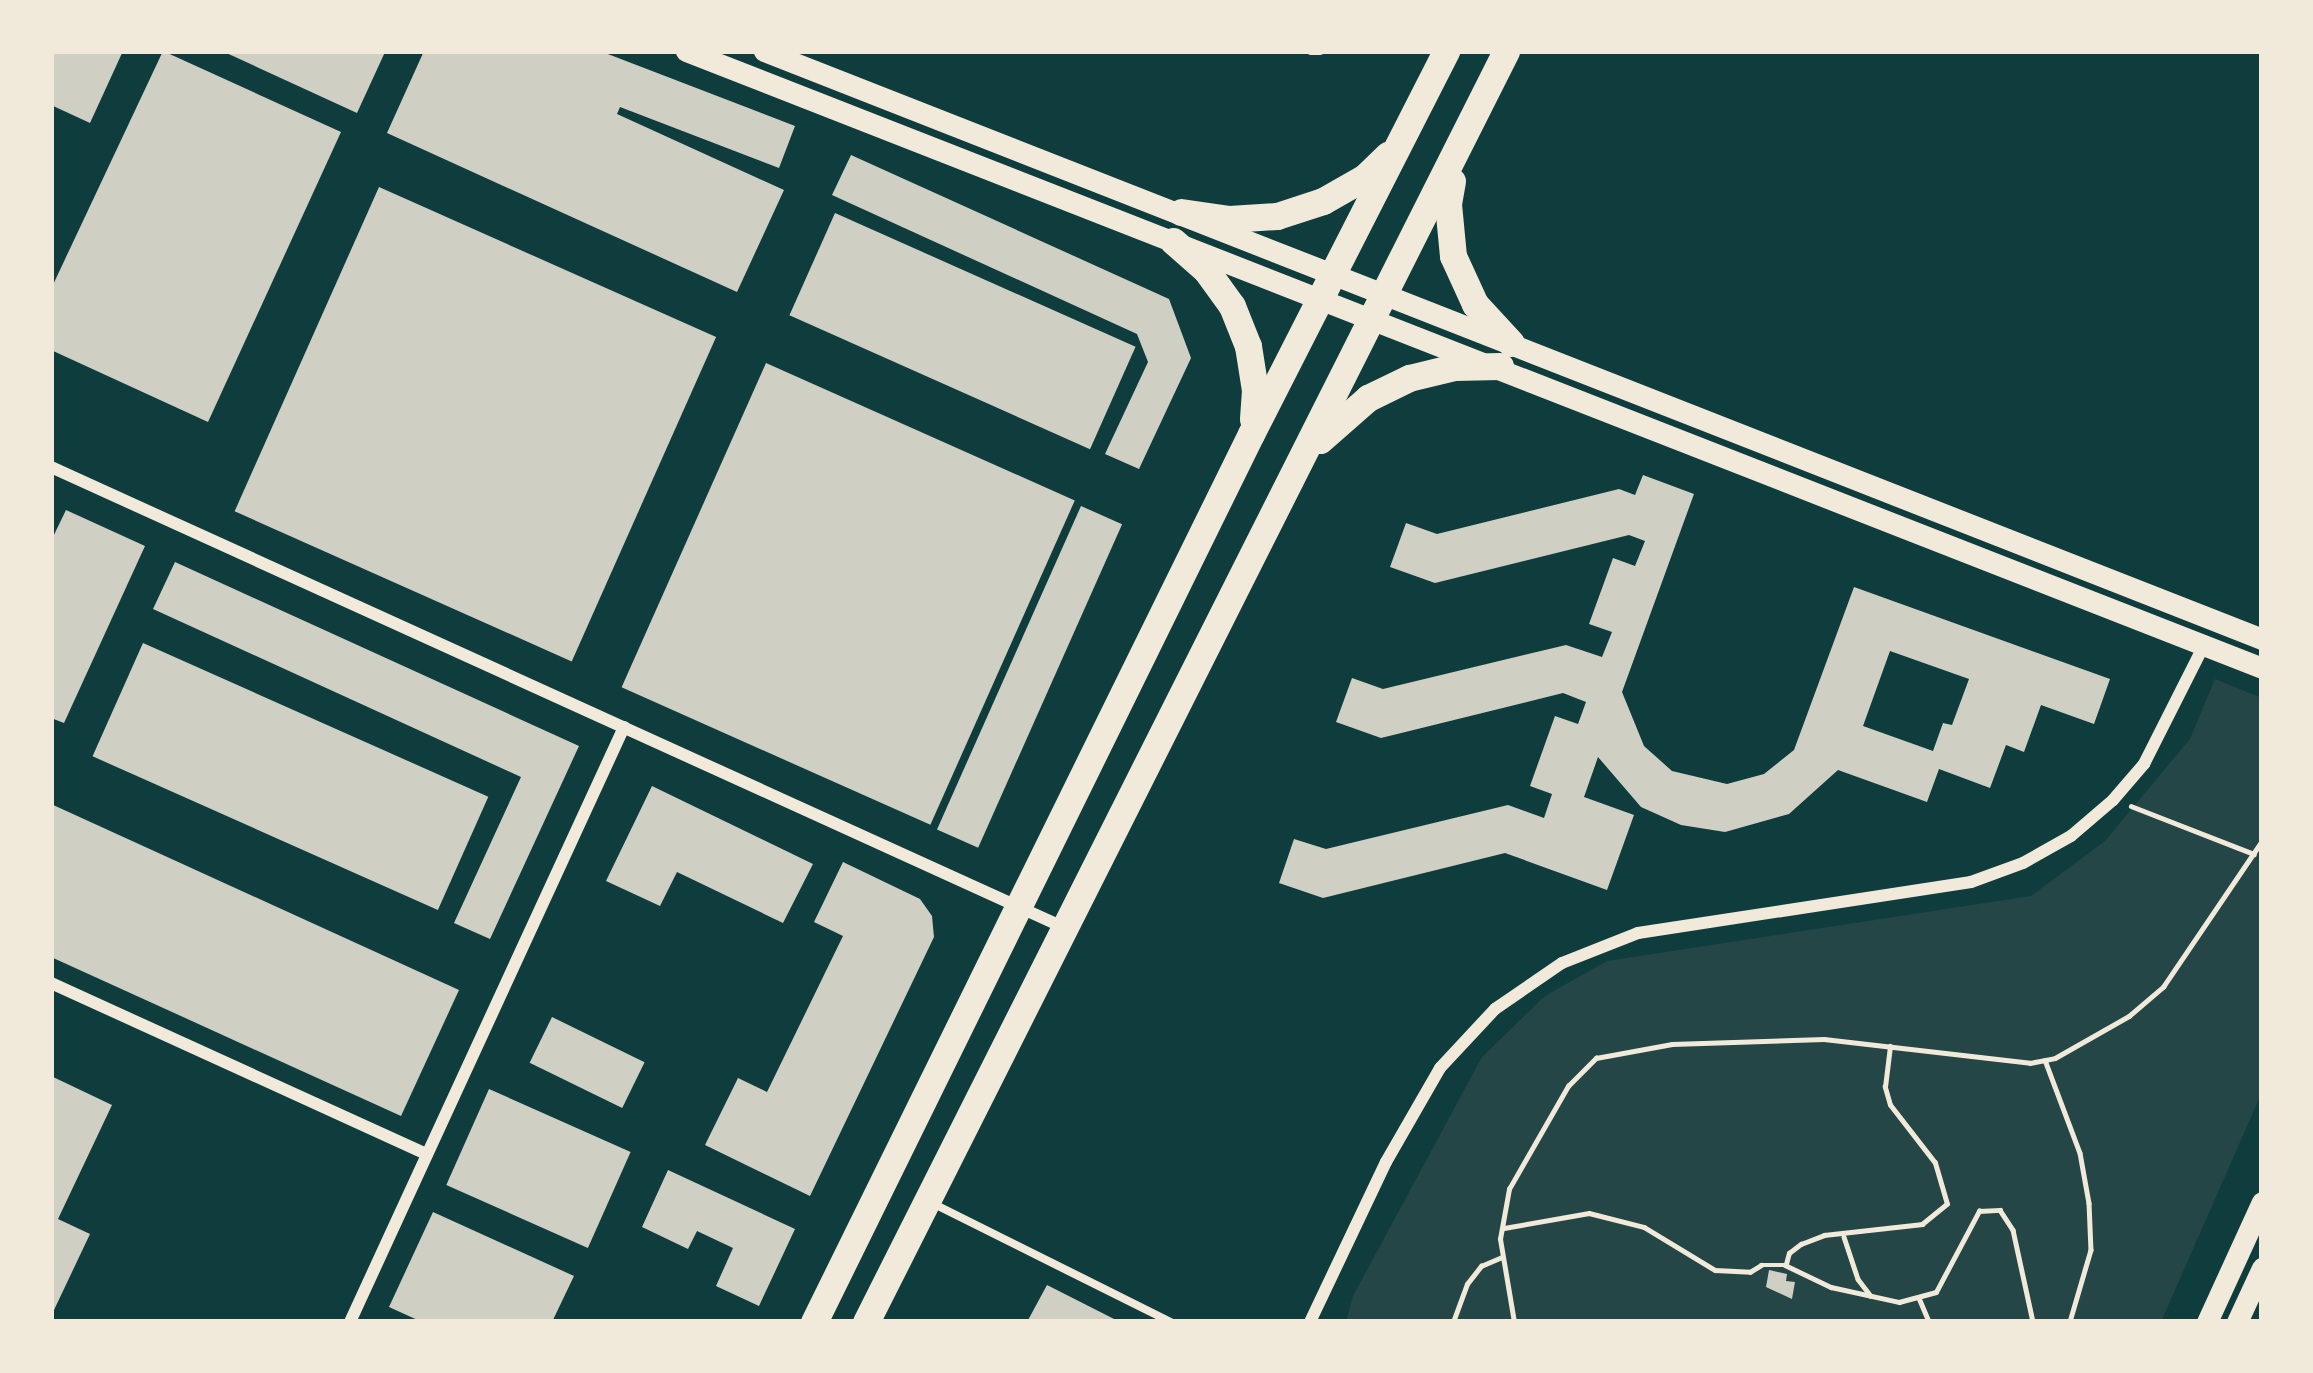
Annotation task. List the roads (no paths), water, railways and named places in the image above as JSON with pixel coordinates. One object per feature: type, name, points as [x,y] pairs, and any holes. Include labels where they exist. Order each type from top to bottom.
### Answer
[{"type":"main road","points":[[814,1322],[1251,434],[1446,51]]},
{"type":"main road","points":[[866,1322],[1506,51]]},
{"type":"main road","points":[[1181,212],[1229,219],[1277,216],[1365,177],[1400,144]]},
{"type":"main road","points":[[1302,461],[1331,426],[1388,388],[1506,354],[1453,256],[1448,204],[1458,153]]},
{"type":"main road","points":[[1173,241],[1206,269],[1240,326],[1255,390],[1251,434]]},
{"type":"street","points":[[686,51],[1321,298],[1379,306],[2262,639]]},
{"type":"street","points":[[764,51],[1334,272],[1379,306]]},
{"type":"street","points":[[1506,354],[2262,668]]},
{"type":"street","points":[[51,467],[1066,928]]},
{"type":"street","points":[[1310,1322],[1386,1162],[1439,1068],[1495,1009],[1527,984],[1599,946],[1638,933],[1971,882],[2024,863],[2071,836],[2113,800],[2168,723],[2203,646]]},
{"type":"street","points":[[350,1322],[624,728]]},
{"type":"street","points":[[51,983],[427,1154]]},
{"type":"street","points":[[2207,1322],[2262,1202]]},
{"type":"street","points":[[2237,1322],[2262,1268]]},
{"type":"lane","points":[[927,1201],[1171,1322]]}]
